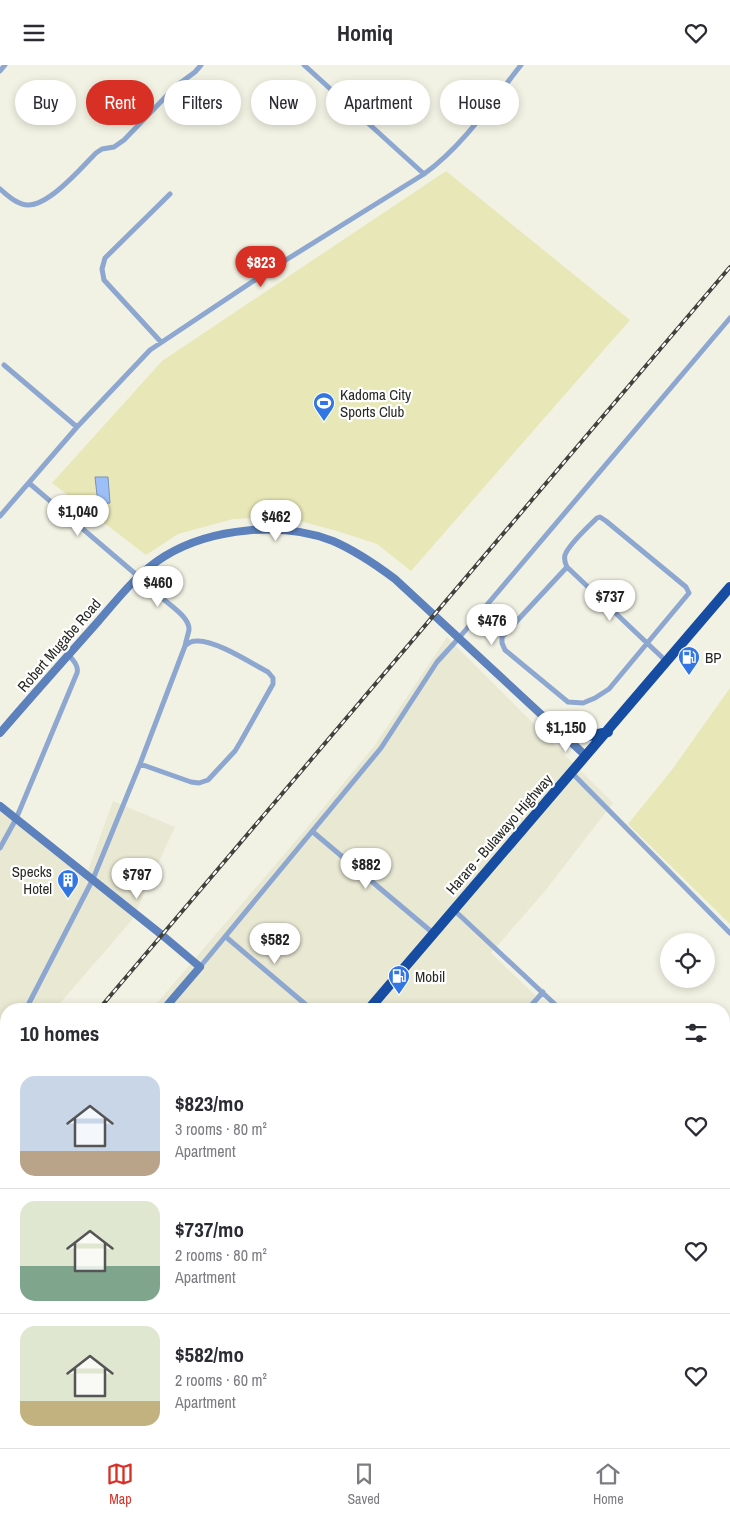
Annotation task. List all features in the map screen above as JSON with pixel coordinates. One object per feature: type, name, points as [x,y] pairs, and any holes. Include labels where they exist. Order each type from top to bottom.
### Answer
[{"type":"highway","name":"Harare - Bulawayo Highway","points":[[374,1003],[730,587]]},
{"type":"highway","points":[[560,733],[583,737],[608,731]]},
{"type":"street","points":[[0,71],[5,65]]},
{"type":"street","points":[[0,189],[17,202],[28,205],[48,197],[64,185],[96,153],[102,149],[114,147],[124,141],[169,93],[201,65]]},
{"type":"street","points":[[304,65],[424,174]]},
{"type":"street","points":[[0,516],[77,427],[139,361],[161,342],[273,268],[442,161],[467,134],[521,65]]},
{"type":"street","points":[[161,342],[104,280],[102,274],[105,258],[170,194]]},
{"type":"street","points":[[169,1003],[226,937],[380,748],[437,662],[730,319]]},
{"type":"street","points":[[4,365],[77,427]]},
{"type":"street","points":[[29,483],[139,577]]},
{"type":"street","points":[[567,567],[502,637],[505,650],[568,703],[583,703],[609,689],[647,644],[689,593],[686,587],[600,517],[584,531],[566,553],[564,557],[567,567],[647,644],[667,662]]},
{"type":"street","name":"Robert Mugabe Road","points":[[0,733],[127,589],[164,557],[180,548],[224,533],[266,530],[291,531],[331,541],[355,551],[379,566],[586,756]]},
{"type":"street","points":[[29,1003],[93,879],[140,764],[185,645],[189,629],[188,622],[155,591],[156,570],[148,570]]},
{"type":"street","points":[[140,764],[191,782],[199,783],[208,780],[235,751],[273,683],[273,678],[268,672],[217,645],[193,641],[185,645]]},
{"type":"street","points":[[0,848],[16,819],[77,673],[77,666],[68,655]]},
{"type":"street","points":[[572,773],[730,933]]},
{"type":"street","points":[[0,805],[200,967]]},
{"type":"street","points":[[312,832],[433,933]]},
{"type":"street","points":[[453,909],[554,1003]]},
{"type":"street","points":[[226,937],[304,1003]]},
{"type":"street","points":[[533,1003],[543,992]]},
{"type":"shaded area","points":[[447,637],[613,803],[545,891],[491,953],[536,996],[530,1003],[157,1003],[305,830],[375,745]]},
{"type":"shaded area","points":[[113,801],[175,827],[132,920],[60,1003],[0,1003],[0,808],[86,876]]},
{"type":"green space","name":"Kadoma City Sports Club","points":[[446,171],[630,320],[411,571],[377,544],[285,517],[233,519],[178,534],[146,555],[52,483],[162,361]]},
{"type":"green space","points":[[730,688],[730,924],[628,824],[671,771]]},
{"type":"water","points":[[95,477],[108,477],[110,503],[98,504]]},
{"type":"railway","points":[[104,1003],[730,267]]},
{"type":"place","name":"Kadoma City Sports Club","points":[[324,422]]},
{"type":"place","name":"BP","points":[[689,676]]},
{"type":"place","name":"Specks Hotel","points":[[68,899]]},
{"type":"place","name":"Mobil","points":[[399,995]]}]
